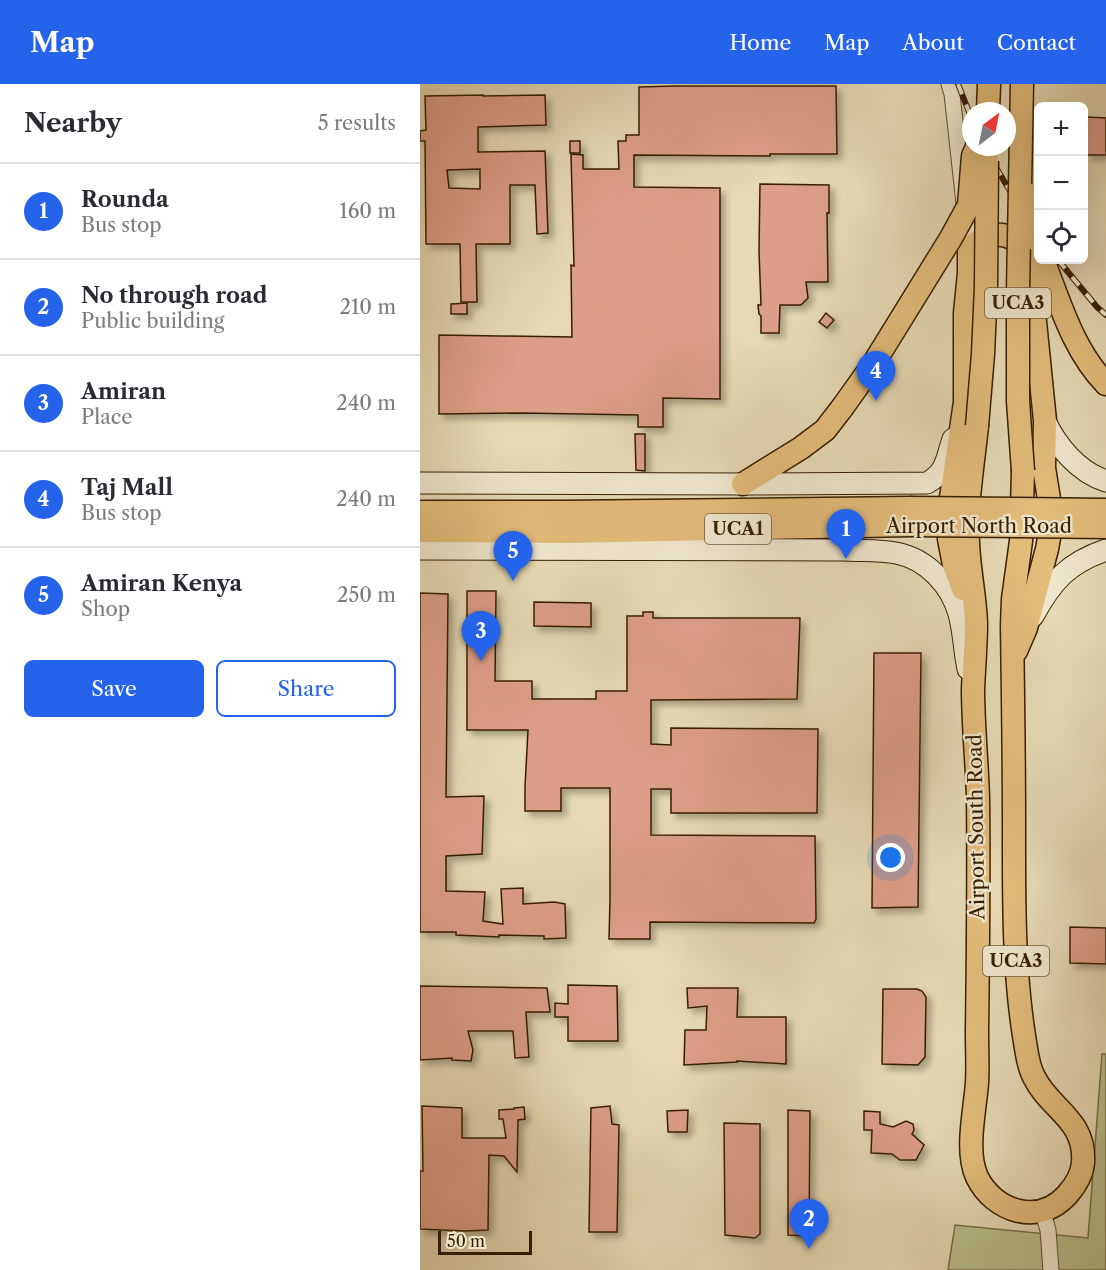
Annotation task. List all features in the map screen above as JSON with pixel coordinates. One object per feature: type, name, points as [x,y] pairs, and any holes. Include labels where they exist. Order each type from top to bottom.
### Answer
[{"type":"main road","points":[[988,102],[989,84]]},
{"type":"main road","name":"UCA3","points":[[1021,135],[1022,84]]},
{"type":"main road","points":[[1021,135],[1029,166],[1034,219]]},
{"type":"main road","name":"Airport South Road","points":[[987,156],[983,354],[967,538],[976,622],[973,690],[978,799],[977,1083],[971,1155],[978,1179],[997,1202],[1015,1211],[1034,1211],[1050,1208],[1061,1201],[1074,1186],[1083,1167],[1083,1152],[1069,1118],[1034,1079],[1024,1040],[1017,972],[1014,907],[1012,626],[1013,599],[1022,541],[1023,471],[1018,401],[1021,135]]},
{"type":"main road","points":[[743,484],[801,448],[825,430],[872,366],[969,205],[973,156]]},
{"type":"main road","points":[[976,622],[954,565],[948,518],[965,402],[965,313],[969,249],[980,240],[1001,234],[1016,239],[1028,252],[1044,421],[1044,468],[1049,499],[1049,538],[1026,628],[1012,657]]},
{"type":"main road","points":[[1045,264],[1080,350],[1106,384]]},
{"type":"main road","points":[[420,483],[927,483],[942,471],[965,402]]},
{"type":"main road","points":[[1044,421],[1050,433],[1071,459],[1091,474],[1106,481]]},
{"type":"main road","name":"Airport North Road","points":[[420,531],[565,522],[910,508],[1106,510]]},
{"type":"main road","name":"Airport North Road","points":[[420,512],[565,522],[1106,527]]},
{"type":"main road","name":"Airport North Road","points":[[420,549],[846,550],[896,553],[928,568],[943,582],[955,603],[973,690]]},
{"type":"main road","name":"Airport North Road","points":[[1026,628],[1041,601],[1059,577],[1071,566],[1106,550]]},
{"type":"street","points":[[950,84],[969,249]]},
{"type":"street","points":[[1034,1211],[1048,1230],[1051,1270]]},
{"type":"green space","points":[[1102,1054],[1106,1054],[1106,1270],[948,1270],[955,1225],[1088,1238]]},
{"type":"building","points":[[836,86],[837,154],[634,155],[634,187],[720,188],[720,399],[663,398],[663,427],[638,427],[638,415],[439,414],[439,335],[572,337],[571,265],[574,266],[571,154],[583,155],[583,169],[619,169],[618,141],[626,141],[626,135],[639,135],[639,87]]},
{"type":"building","points":[[545,95],[546,125],[478,127],[478,152],[545,151],[548,233],[537,234],[535,185],[510,185],[510,244],[476,244],[477,302],[461,302],[460,244],[426,244],[425,141],[420,141],[420,131],[426,130],[425,96]],"holes":[[[480,169],[480,189],[449,188],[447,170]]]},
{"type":"building","points":[[1088,117],[1106,118],[1106,155],[1088,155]]},
{"type":"building","points":[[570,141],[580,141],[580,153],[570,153]]},
{"type":"building","points":[[760,184],[829,185],[828,282],[806,282],[808,298],[801,305],[780,305],[779,333],[761,333],[761,316],[758,305],[761,305]]},
{"type":"building","points":[[467,303],[467,314],[451,314],[451,304]]},
{"type":"building","points":[[826,313],[834,320],[827,328],[819,322]]},
{"type":"building","points":[[635,434],[645,434],[645,471],[636,470]]},
{"type":"building","points":[[467,591],[496,591],[495,681],[532,681],[532,699],[596,699],[596,691],[627,691],[627,616],[643,616],[643,612],[653,612],[653,618],[800,618],[797,699],[651,700],[651,744],[671,745],[671,728],[818,729],[817,813],[671,813],[671,789],[651,789],[651,835],[815,836],[816,919],[814,923],[650,922],[650,939],[609,939],[610,788],[561,788],[561,811],[525,811],[528,730],[467,730]]},
{"type":"building","points":[[420,593],[448,594],[446,797],[484,796],[482,854],[446,856],[446,891],[485,892],[483,921],[503,924],[501,889],[523,888],[523,904],[554,902],[565,904],[566,938],[544,939],[544,936],[499,935],[499,937],[456,935],[456,932],[420,932]]},
{"type":"building","points":[[534,602],[591,603],[591,627],[534,626]]},
{"type":"building","points":[[874,653],[921,653],[918,907],[872,908]]},
{"type":"building","points":[[1070,927],[1106,928],[1106,964],[1070,963]]},
{"type":"building","points":[[568,985],[617,986],[618,1041],[568,1041],[568,1017],[555,1017],[555,1003],[568,1004]]},
{"type":"building","points":[[420,986],[547,988],[550,1012],[526,1012],[529,1057],[515,1058],[513,1031],[468,1031],[473,1050],[471,1061],[452,1060],[452,1058],[420,1060]]},
{"type":"building","points":[[687,988],[738,988],[737,1017],[786,1017],[786,1064],[737,1061],[684,1065],[685,1030],[706,1030],[707,1006],[688,1008]]},
{"type":"building","points":[[883,989],[917,989],[922,991],[926,997],[925,1057],[918,1065],[882,1064]]},
{"type":"building","points":[[422,1106],[462,1108],[462,1138],[506,1138],[503,1119],[499,1119],[499,1110],[524,1107],[525,1119],[518,1120],[517,1172],[504,1156],[489,1155],[488,1230],[420,1229],[420,1171],[423,1171]]},
{"type":"building","points":[[610,1106],[612,1124],[619,1125],[617,1232],[589,1232],[591,1108]]},
{"type":"building","points":[[688,1110],[687,1132],[668,1132],[667,1111]]},
{"type":"building","points":[[788,1110],[810,1111],[809,1236],[788,1235]]},
{"type":"building","points":[[864,1111],[880,1112],[880,1124],[893,1127],[906,1121],[913,1124],[912,1134],[924,1145],[916,1160],[900,1160],[892,1154],[871,1153],[872,1130],[864,1130]]},
{"type":"building","points":[[724,1123],[760,1124],[760,1234],[755,1238],[725,1235]]},
{"type":"railway","points":[[958,84],[965,102]]},
{"type":"railway","points":[[989,156],[1034,230]]},
{"type":"railway","points":[[1061,264],[1106,315]]},
{"type":"place","name":"Taj Mall","points":[[876,401]]},
{"type":"place","name":"Rounda","points":[[846,559]]},
{"type":"place","name":"Amiran Kenya","points":[[513,581]]},
{"type":"place","name":"Amiran","points":[[481,661]]},
{"type":"place","name":"No through road","points":[[809,1249]]}]
